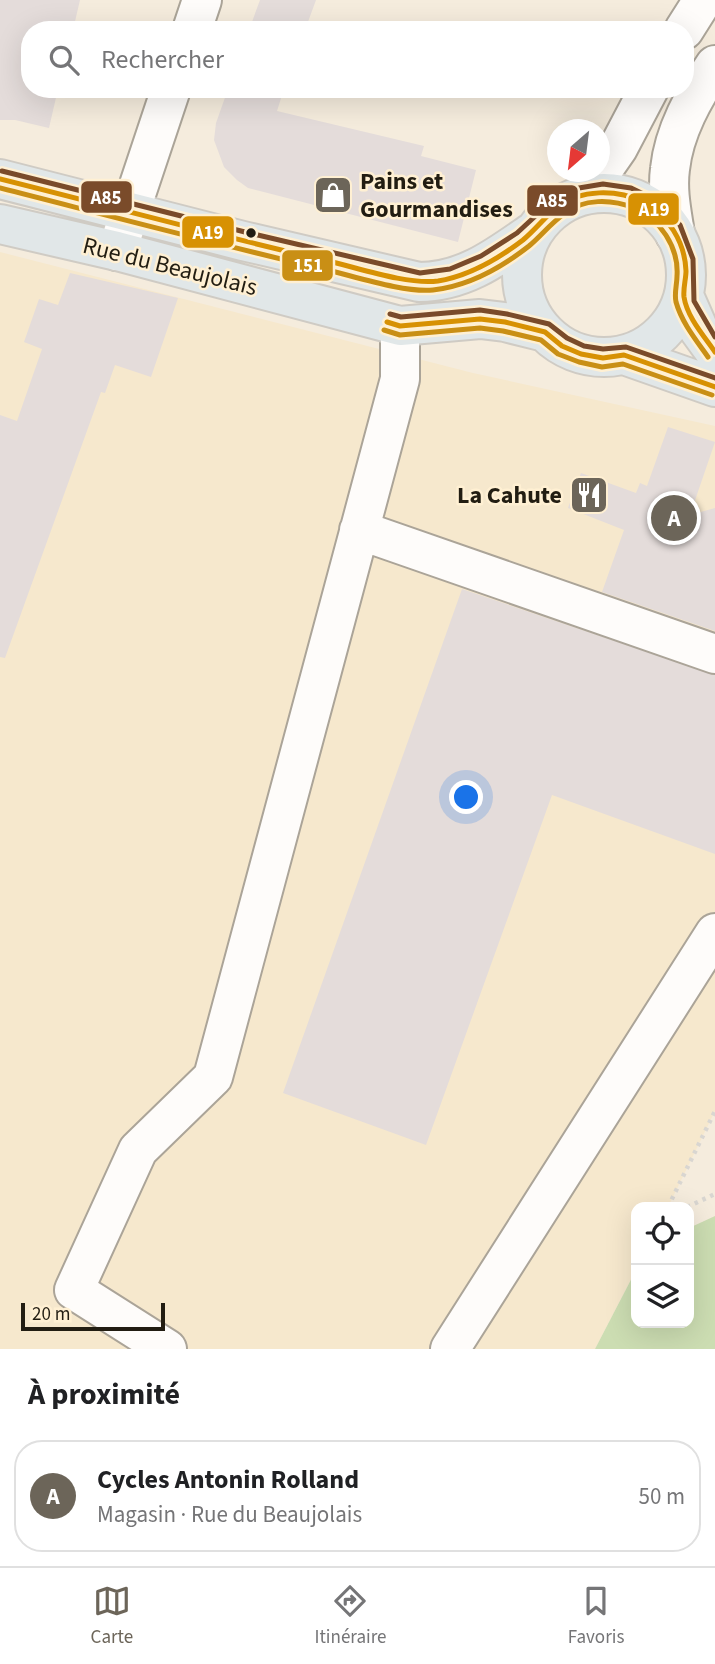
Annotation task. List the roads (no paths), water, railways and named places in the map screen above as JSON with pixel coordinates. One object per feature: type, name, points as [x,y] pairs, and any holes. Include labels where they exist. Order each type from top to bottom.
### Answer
[{"type":"main road","name":"Rue du Beaujolais","points":[[0,178],[257,244],[419,282],[436,282],[484,265],[534,231]]},
{"type":"main road","points":[[586,194],[628,196],[664,217],[675,234],[684,254],[687,275],[684,296],[676,316],[662,334],[645,346],[624,355],[603,358],[581,354],[562,346],[545,332],[531,315],[523,295],[521,273],[524,251],[534,231],[548,214],[566,201],[586,194]]},
{"type":"main road","name":"Rue du Beaujolais","points":[[0,224],[117,251],[400,326],[480,318],[545,332]]},
{"type":"main road","points":[[684,296],[699,330],[715,352]]},
{"type":"main road","points":[[624,355],[715,387]]},
{"type":"street","points":[[195,21],[202,0]]},
{"type":"street","points":[[690,21],[703,0]]},
{"type":"street","points":[[675,234],[669,192],[674,147],[689,108],[715,65]]},
{"type":"street","points":[[117,251],[168,98]]},
{"type":"street","points":[[586,194],[618,148],[644,98]]},
{"type":"street","points":[[167,1349],[74,1290],[138,1150],[213,1077],[400,379],[400,326]]},
{"type":"street","points":[[359,530],[715,654]]},
{"type":"street","points":[[450,1349],[715,933]]},
{"type":"place","name":"Pains et Gourmandises","points":[[333,195]]},
{"type":"place","name":"La Cahute","points":[[589,495]]},
{"type":"place","name":"Cycles Antonin Rolland","points":[[674,518]]}]
